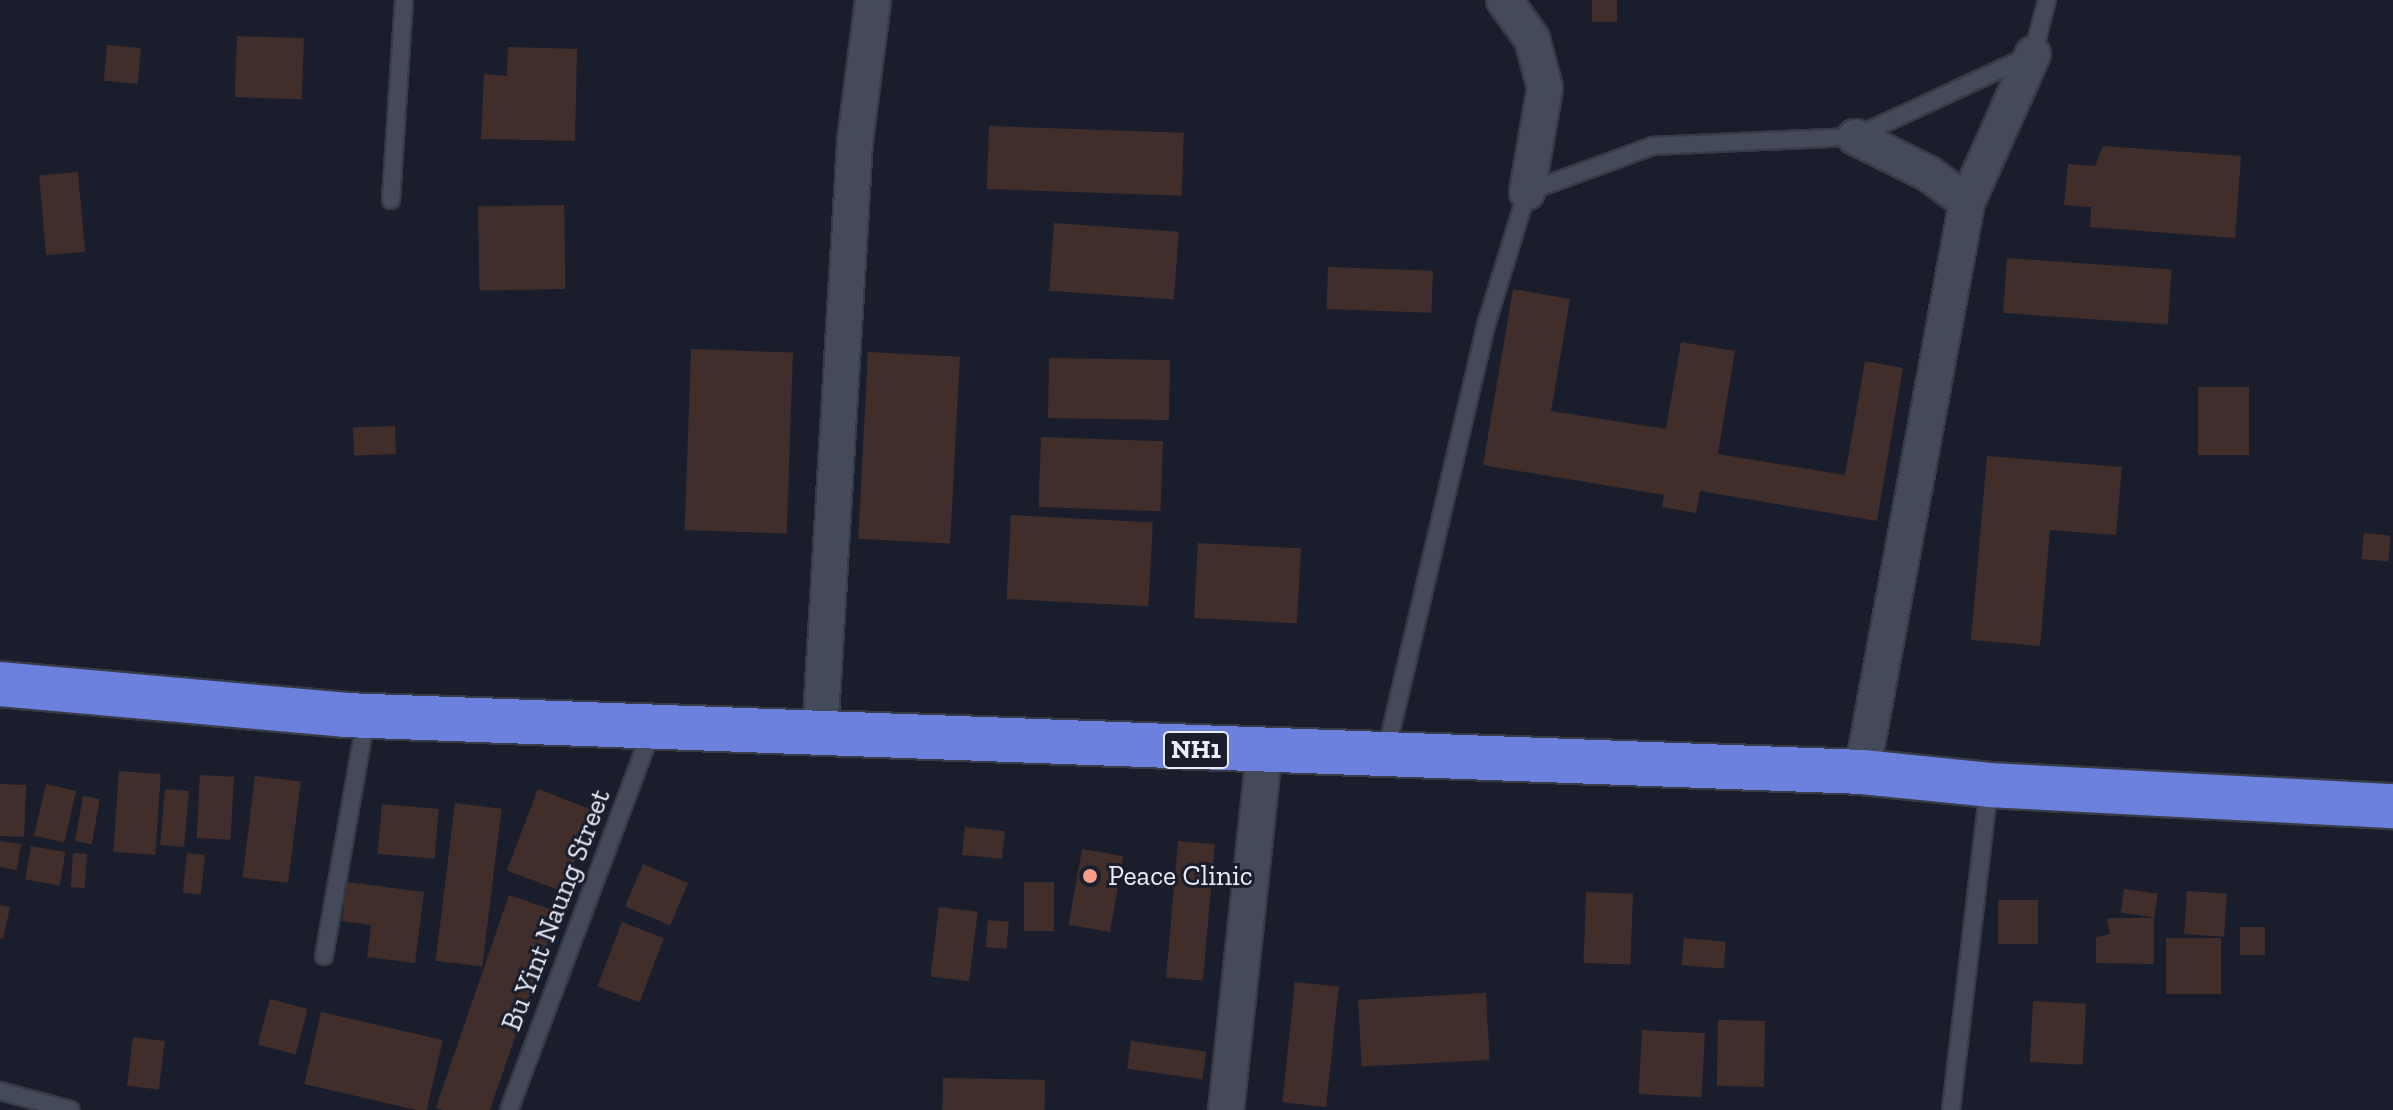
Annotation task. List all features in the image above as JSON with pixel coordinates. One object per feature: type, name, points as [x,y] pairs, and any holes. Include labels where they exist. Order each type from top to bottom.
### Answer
[{"type":"highway","name":"NH1","points":[[0,684],[366,715],[1385,758],[1862,772],[1989,785],[2390,807]]},
{"type":"street","points":[[820,734],[855,141],[873,0]]},
{"type":"street","points":[[1504,0],[1532,39],[1545,88],[1527,192]]},
{"type":"street","points":[[1862,772],[1967,202],[2033,54]]},
{"type":"street","points":[[1855,137],[1929,174],[1967,202]]},
{"type":"street","points":[[1226,1110],[1264,753]]},
{"type":"lane","points":[[391,200],[404,0]]},
{"type":"lane","points":[[1385,758],[1487,322],[1527,192],[1653,146],[1855,137],[2033,54],[2047,0]]},
{"type":"lane","points":[[324,956],[366,715]]},
{"type":"lane","name":"Bu Yint Naung Street","points":[[509,1110],[652,727]]},
{"type":"lane","points":[[1951,1110],[1989,785]]},
{"type":"lane","points":[[0,1091],[71,1110]]},
{"type":"building","points":[[1592,0],[1617,0],[1617,22],[1592,22]]},
{"type":"building","points":[[237,36],[304,38],[302,99],[235,97]]},
{"type":"building","points":[[107,45],[141,48],[138,84],[104,81]]},
{"type":"building","points":[[508,47],[577,49],[575,141],[481,139],[484,74],[507,76]]},
{"type":"building","points":[[989,126],[1184,133],[1182,196],[987,189]]},
{"type":"building","points":[[2103,146],[2241,156],[2235,238],[2090,227],[2091,207],[2064,205],[2068,164],[2095,166]]},
{"type":"building","points":[[78,172],[85,252],[46,255],[39,175]]},
{"type":"building","points":[[564,205],[565,289],[479,290],[478,207]]},
{"type":"building","points":[[1054,223],[1179,232],[1174,300],[1049,291]]},
{"type":"building","points":[[2007,258],[2172,270],[2168,324],[2003,313]]},
{"type":"building","points":[[1328,267],[1433,271],[1431,313],[1327,309]]},
{"type":"building","points":[[1513,289],[1570,299],[1551,411],[1666,429],[1681,342],[1735,351],[1718,454],[1845,475],[1865,361],[1903,368],[1877,521],[1700,491],[1696,513],[1662,507],[1664,495],[1483,465]]},
{"type":"building","points":[[691,349],[793,353],[787,533],[685,530]]},
{"type":"building","points":[[868,352],[960,357],[950,544],[858,539]]},
{"type":"building","points":[[1049,358],[1170,360],[1169,420],[1048,418]]},
{"type":"building","points":[[2198,387],[2249,387],[2249,455],[2198,455]]},
{"type":"building","points":[[395,426],[396,454],[354,455],[353,427]]},
{"type":"building","points":[[1041,437],[1163,441],[1160,511],[1039,507]]},
{"type":"building","points":[[1987,456],[2122,467],[2116,535],[2050,530],[2040,646],[1971,640]]},
{"type":"building","points":[[1011,515],[1153,522],[1148,606],[1007,599]]},
{"type":"building","points":[[2364,533],[2391,536],[2388,562],[2361,559]]},
{"type":"building","points":[[1198,543],[1301,548],[1297,623],[1194,618]]},
{"type":"building","points":[[119,771],[161,774],[155,855],[113,852]]},
{"type":"building","points":[[200,775],[234,777],[231,840],[197,838]]},
{"type":"building","points":[[255,776],[301,782],[288,883],[243,877]]},
{"type":"building","points":[[0,784],[26,785],[24,837],[0,836]]},
{"type":"building","points":[[46,784],[76,791],[64,843],[34,836]]},
{"type":"building","points":[[165,789],[189,791],[184,847],[160,845]]},
{"type":"building","points":[[538,789],[594,811],[563,892],[507,870]]},
{"type":"building","points":[[83,796],[100,799],[92,844],[75,841]]},
{"type":"building","points":[[455,803],[502,809],[482,967],[436,961]]},
{"type":"building","points":[[382,804],[439,809],[434,859],[378,854]]},
{"type":"building","points":[[965,827],[1005,831],[1002,859],[962,855]]},
{"type":"building","points":[[0,841],[21,844],[17,870],[0,867]]},
{"type":"building","points":[[1178,841],[1215,844],[1203,981],[1166,977]]},
{"type":"building","points":[[31,846],[65,852],[60,886],[25,879]]},
{"type":"building","points":[[1082,849],[1123,856],[1110,932],[1069,925]]},
{"type":"building","points":[[73,853],[87,854],[85,888],[71,887]]},
{"type":"building","points":[[187,853],[205,855],[201,895],[183,893]]},
{"type":"building","points":[[643,864],[688,883],[670,925],[625,906]]},
{"type":"building","points":[[347,882],[424,892],[415,963],[367,957],[371,925],[342,921]]},
{"type":"building","points":[[1024,882],[1054,882],[1054,931],[1024,931]]},
{"type":"building","points":[[2124,889],[2158,894],[2154,917],[2121,913]]},
{"type":"building","points":[[2187,891],[2227,894],[2224,937],[2184,934]]},
{"type":"building","points":[[1586,892],[1633,894],[1630,965],[1584,963]]},
{"type":"building","points":[[509,895],[558,912],[490,1110],[436,1108]]},
{"type":"building","points":[[1998,900],[2038,900],[2038,944],[1998,944]]},
{"type":"building","points":[[0,905],[10,907],[3,939],[0,938]]},
{"type":"building","points":[[939,907],[978,912],[969,981],[930,976]]},
{"type":"building","points":[[2107,918],[2154,918],[2154,964],[2096,963],[2096,937],[2110,934]]},
{"type":"building","points":[[988,920],[1009,922],[1007,949],[986,947]]},
{"type":"building","points":[[622,922],[664,938],[639,1003],[597,986]]},
{"type":"building","points":[[2240,927],[2265,927],[2265,955],[2240,955]]},
{"type":"building","points":[[1684,938],[1726,942],[1723,969],[1682,965]]},
{"type":"building","points":[[2166,938],[2221,938],[2221,994],[2166,994]]},
{"type":"building","points":[[1295,982],[1339,987],[1326,1107],[1282,1102]]},
{"type":"building","points":[[1486,993],[1490,1060],[1362,1067],[1358,1000]]},
{"type":"building","points":[[270,999],[308,1009],[296,1054],[258,1044]]},
{"type":"building","points":[[2033,1001],[2086,1004],[2083,1065],[2030,1062]]},
{"type":"building","points":[[321,1012],[443,1040],[427,1110],[304,1084]]},
{"type":"building","points":[[1718,1020],[1765,1021],[1764,1087],[1717,1086]]},
{"type":"building","points":[[1642,1030],[1705,1033],[1702,1097],[1639,1094]]},
{"type":"building","points":[[133,1037],[165,1041],[159,1090],[127,1086]]},
{"type":"building","points":[[1131,1041],[1206,1052],[1202,1079],[1127,1069]]},
{"type":"building","points":[[943,1078],[1045,1080],[1044,1110],[942,1110]]},
{"type":"place","name":"Peace Clinic","points":[[1090,876]]}]
